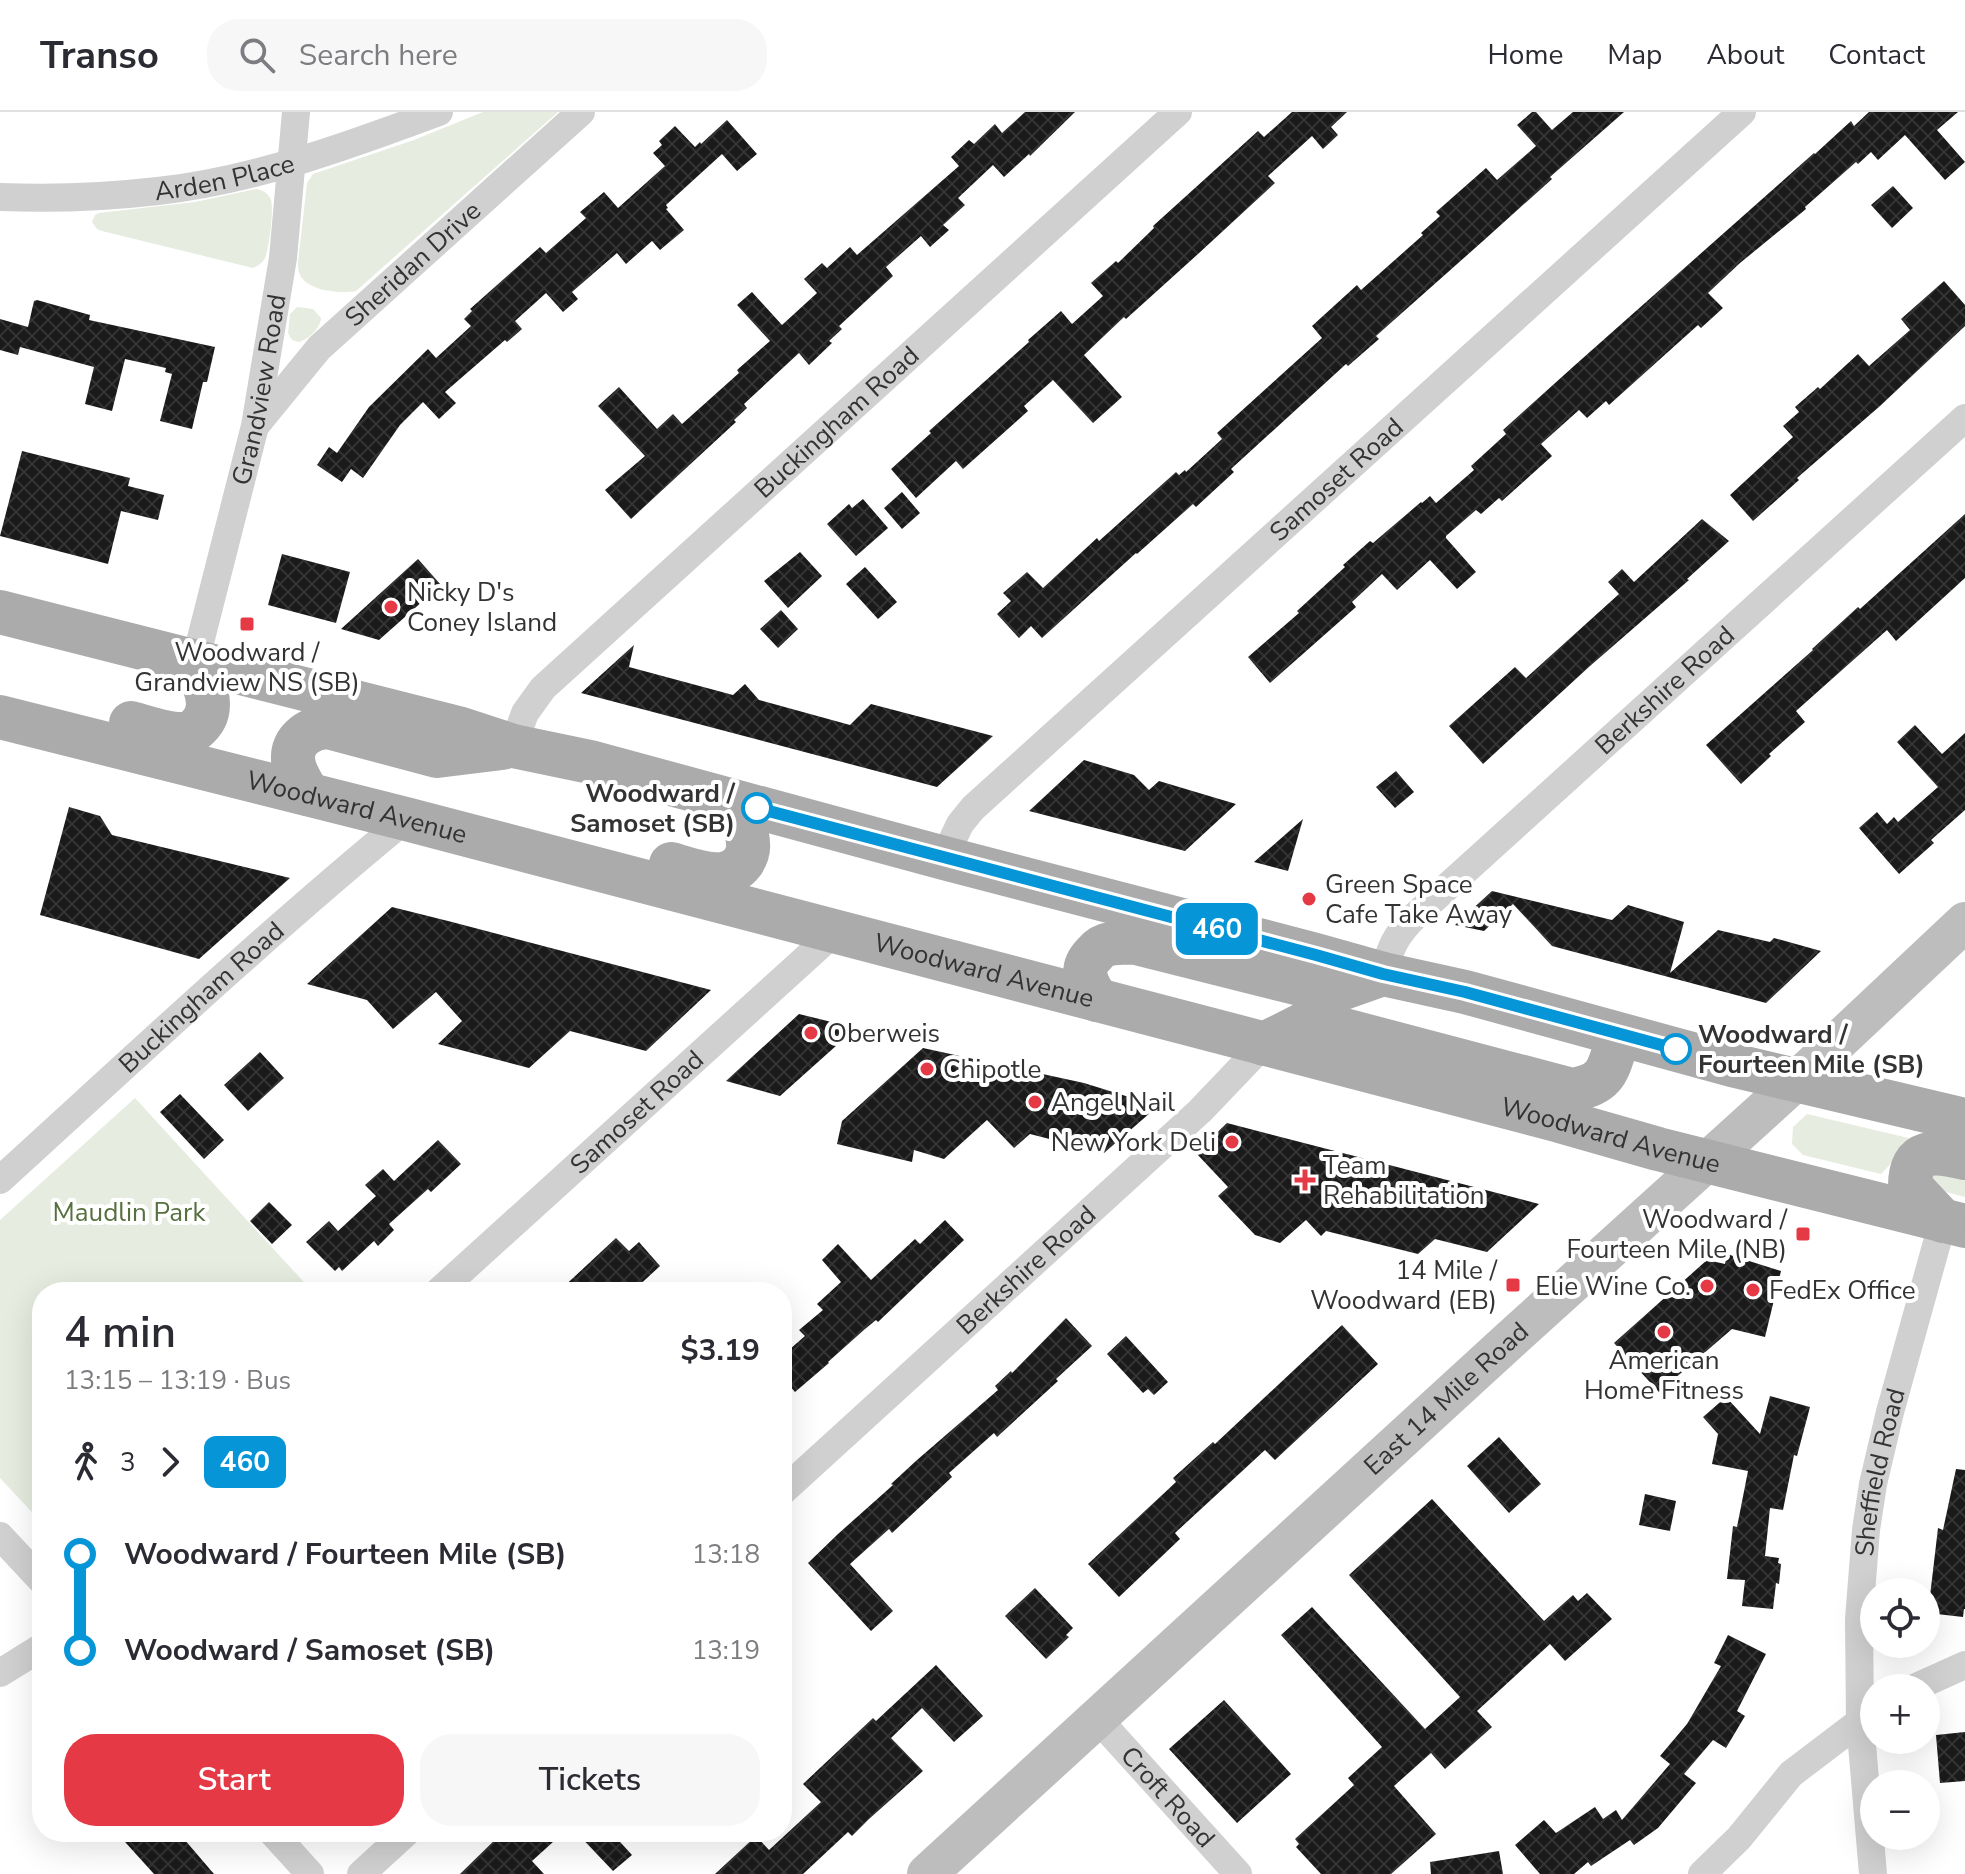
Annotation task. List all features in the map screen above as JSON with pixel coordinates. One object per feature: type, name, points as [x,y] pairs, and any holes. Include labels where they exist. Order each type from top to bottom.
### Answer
[{"type":"main road","points":[[0,612],[458,728],[513,746],[590,762],[1383,974],[1465,992],[1619,1035],[1965,1120]]},
{"type":"main road","points":[[0,695],[184,734],[202,724],[208,712],[209,701],[195,662]]},
{"type":"main road","name":"Woodward Avenue","points":[[0,717],[406,819],[1954,1224]]},
{"type":"main road","points":[[308,794],[293,764],[293,754],[301,737],[318,727],[437,756],[513,746]]},
{"type":"main road","points":[[406,819],[425,806],[445,801],[711,875],[733,870],[747,855],[746,834],[734,802]]},
{"type":"main road","name":"East 14 Mile Road","points":[[927,1874],[1797,1080],[1965,922]]},
{"type":"main road","points":[[1097,1000],[1084,972],[1088,960],[1098,949],[1111,943],[1136,943],[1332,992],[1383,974]]},
{"type":"main road","points":[[1264,1044],[1310,1021],[1572,1090],[1590,1087],[1601,1080],[1619,1035]]},
{"type":"main road","points":[[1954,1224],[1910,1186],[1910,1173],[1916,1160],[1926,1154],[1944,1153],[1965,1158]]},
{"type":"street","name":"Grandview Road","points":[[195,662],[255,426],[283,258],[296,112]]},
{"type":"street","name":"Arden Place","points":[[0,197],[92,197],[208,183],[293,162],[439,112]]},
{"type":"street","name":"Sheridan Drive","points":[[255,426],[319,348],[581,112]]},
{"type":"street","name":"Buckingham Road","points":[[513,746],[525,713],[543,688],[1178,112]]},
{"type":"street","name":"Samoset Road","points":[[944,858],[960,824],[973,808],[1742,112]]},
{"type":"street","name":"Berkshire Road","points":[[1383,974],[1392,944],[1415,916],[1965,418]]},
{"type":"street","name":"Buckingham Road","points":[[0,1180],[204,993],[406,819]]},
{"type":"street","name":"Samoset Road","points":[[449,1282],[835,932]]},
{"type":"street","name":"Berkshire Road","points":[[792,1483],[1200,1111],[1264,1044]]},
{"type":"street","name":"Sheffield Road","points":[[1865,1674],[1861,1594],[1873,1484],[1890,1412],[1954,1224]]},
{"type":"street","points":[[0,1536],[32,1570]]},
{"type":"street","points":[[0,1673],[32,1653]]},
{"type":"street","points":[[1940,1676],[1965,1665]]},
{"type":"street","name":"Croft Road","points":[[1097,1718],[1238,1874]]},
{"type":"street","points":[[1702,1874],[1739,1838],[1791,1774],[1860,1721]]},
{"type":"street","name":"Sheffield Road","points":[[1868,1754],[1873,1874]]},
{"type":"street","points":[[281,1842],[310,1874]]},
{"type":"street","points":[[361,1874],[396,1842]]},
{"type":"green space","points":[[483,112],[558,112],[356,291],[325,290],[304,280],[299,273],[298,262],[307,183],[313,174],[414,140]]},
{"type":"green space","points":[[256,189],[268,195],[272,212],[266,256],[253,268],[102,231],[92,222],[99,213],[195,202]]},
{"type":"green space","points":[[297,307],[313,309],[321,318],[313,333],[299,342],[292,340],[288,333],[290,314]]},
{"type":"green space","name":"Maudlin Park","points":[[135,1098],[304,1282],[32,1282],[32,1512],[0,1478],[0,1220]]},
{"type":"green space","points":[[1807,1114],[1917,1140],[1881,1174],[1803,1155],[1792,1144],[1793,1127]]},
{"type":"green space","points":[[1965,1168],[1965,1197],[1935,1189],[1928,1171]]},
{"type":"building","points":[[1025,112],[1075,112],[1004,177],[993,165],[958,198],[965,205],[943,225],[949,230],[930,247],[921,236],[886,267],[893,276],[839,326],[842,329],[829,341],[832,343],[809,365],[799,353],[744,404],[747,408],[734,420],[736,422],[631,519],[605,490],[645,456],[598,406],[619,387],[657,429],[673,414],[682,424],[770,341],[737,305],[752,292],[782,325],[817,293],[804,279],[822,263],[827,268],[850,247],[857,255],[959,166],[951,157],[969,140],[974,144],[995,124],[1002,133]]},
{"type":"building","points":[[1292,112],[1347,112],[1331,127],[1338,135],[1323,149],[1312,136],[1268,176],[1275,183],[1084,355],[1122,397],[1093,423],[1053,380],[1024,406],[1028,411],[963,469],[956,461],[916,498],[891,469],[1061,311],[1072,324],[1103,296],[1091,283],[1116,261],[1118,263],[1153,226],[1258,131],[1264,137]]},
{"type":"building","points":[[1536,112],[1552,130],[1573,112],[1624,112],[1376,336],[1379,339],[1348,366],[1346,364],[1231,469],[1234,472],[1196,507],[1193,504],[1042,638],[1031,626],[1019,638],[997,614],[1011,601],[1003,593],[1027,572],[1043,588],[1176,472],[1179,475],[1186,472],[1222,439],[1217,433],[1322,338],[1312,326],[1357,285],[1361,290],[1423,235],[1421,233],[1440,216],[1436,212],[1486,168],[1497,180],[1536,146],[1517,125]]},
{"type":"building","points":[[1869,112],[1958,112],[1937,130],[1965,162],[1945,180],[1905,135],[1878,160],[1871,152],[1858,164],[1856,162],[1708,293],[1723,308],[1701,328],[1698,325],[1609,405],[1606,401],[1587,418],[1579,410],[1541,444],[1552,456],[1502,501],[1499,498],[1481,514],[1476,510],[1446,536],[1476,572],[1457,589],[1430,560],[1397,590],[1382,574],[1352,602],[1356,607],[1270,683],[1248,657],[1299,613],[1297,611],[1345,567],[1343,565],[1430,496],[1436,503],[1474,470],[1471,466],[1506,434],[1503,430],[1814,153],[1851,121],[1854,126]]},
{"type":"building","points":[[727,120],[757,154],[737,171],[722,154],[666,205],[684,230],[660,250],[652,241],[626,264],[617,253],[572,292],[578,299],[563,312],[546,293],[515,321],[522,329],[445,392],[456,403],[439,419],[423,402],[400,425],[363,478],[351,469],[342,482],[317,465],[329,447],[337,453],[369,407],[428,349],[436,358],[471,326],[464,319],[472,311],[470,309],[540,247],[546,253],[586,218],[580,212],[604,192],[618,208],[665,166],[653,153],[662,145],[659,141],[675,126],[695,147]]},
{"type":"building","points":[[1893,186],[1913,208],[1892,228],[1871,205]]},
{"type":"building","points":[[1944,281],[1965,305],[1965,326],[1753,521],[1730,495],[1793,437],[1783,426],[1799,412],[1795,407],[1858,354],[1869,366],[1910,330],[1901,319]]},
{"type":"building","points":[[34,301],[90,315],[89,320],[215,347],[192,429],[160,421],[172,374],[165,372],[166,368],[125,359],[112,411],[85,404],[94,367],[20,347],[18,355],[0,350],[0,319],[28,327]]},
{"type":"building","points":[[22,451],[130,478],[128,486],[164,495],[158,520],[121,511],[108,564],[0,536]]},
{"type":"building","points":[[902,492],[920,513],[902,529],[884,508]]},
{"type":"building","points":[[863,499],[888,528],[856,556],[827,524],[849,504],[852,508]]},
{"type":"building","points":[[1965,514],[1965,578],[1896,641],[1887,630],[1796,711],[1805,722],[1741,784],[1706,745]]},
{"type":"building","points":[[1702,519],[1729,541],[1483,764],[1449,726],[1515,667],[1526,678],[1619,594],[1608,582],[1622,569],[1634,582]]},
{"type":"building","points":[[800,552],[822,576],[788,608],[764,581]]},
{"type":"building","points":[[282,554],[350,572],[336,623],[268,605]]},
{"type":"building","name":"Nicky D's Coney Island","points":[[418,559],[441,585],[379,640],[341,629]]},
{"type":"building","points":[[865,567],[897,602],[878,619],[846,584]]},
{"type":"building","points":[[781,610],[798,629],[778,648],[760,629]]},
{"type":"building","points":[[634,645],[629,667],[733,695],[745,684],[759,700],[850,725],[871,704],[993,736],[937,787],[581,693]]},
{"type":"building","points":[[1915,725],[1942,754],[1965,733],[1965,810],[1899,874],[1859,828],[1877,812],[1887,824],[1894,817],[1898,822],[1938,787],[1897,742]]},
{"type":"building","points":[[1084,760],[1134,775],[1149,790],[1159,781],[1236,804],[1185,851],[1029,811]]},
{"type":"building","points":[[1396,771],[1414,792],[1395,808],[1376,787]]},
{"type":"building","points":[[69,807],[100,816],[112,835],[290,878],[199,959],[40,915]]},
{"type":"building","points":[[1303,819],[1288,871],[1254,862]]},
{"type":"building","points":[[1492,891],[1612,920],[1628,905],[1684,922],[1670,973],[1718,930],[1770,942],[1774,938],[1821,951],[1766,1003],[1552,946],[1513,904],[1484,931],[1455,925]]},
{"type":"building","points":[[392,907],[711,990],[646,1051],[570,1031],[529,1068],[438,1044],[462,1021],[436,992],[393,1029],[367,1000],[307,984]]},
{"type":"building","points":[[799,1014],[856,1028],[780,1096],[726,1081]]},
{"type":"building","points":[[923,1048],[1084,1083],[1158,1106],[1104,1153],[1030,1134],[1014,1148],[987,1120],[944,1159],[914,1150],[912,1162],[837,1144],[842,1121]]},
{"type":"building","points":[[260,1052],[284,1078],[248,1111],[224,1085]]},
{"type":"building","points":[[180,1094],[224,1140],[204,1159],[160,1112]]},
{"type":"building","points":[[1227,1123],[1539,1204],[1487,1252],[1435,1239],[1418,1254],[1326,1231],[1321,1236],[1306,1220],[1280,1243],[1255,1235],[1218,1196],[1228,1187],[1196,1153]]},
{"type":"building","points":[[438,1140],[461,1164],[389,1224],[394,1230],[378,1246],[374,1241],[342,1271],[339,1267],[335,1271],[306,1242],[329,1221],[338,1231],[376,1196],[365,1185],[383,1169],[394,1181]]},
{"type":"building","points":[[269,1202],[292,1225],[272,1244],[250,1221]]},
{"type":"building","points":[[945,1220],[964,1240],[878,1322],[876,1320],[865,1329],[795,1392],[792,1389],[792,1347],[805,1336],[799,1330],[823,1310],[817,1304],[841,1282],[822,1260],[838,1244],[871,1280],[915,1239],[920,1244]]},
{"type":"building","points":[[616,1238],[629,1251],[639,1242],[660,1266],[643,1282],[569,1282]]},
{"type":"building","points":[[1727,1254],[1781,1271],[1765,1337],[1732,1329],[1659,1392],[1614,1343],[1707,1260],[1725,1264]]},
{"type":"building","points":[[1066,1318],[1092,1346],[997,1437],[994,1433],[949,1473],[952,1477],[892,1533],[889,1529],[850,1564],[893,1611],[871,1631],[808,1563],[917,1460],[998,1390],[995,1386]]},
{"type":"building","points":[[1342,1325],[1378,1364],[1275,1460],[1265,1450],[1175,1533],[1180,1539],[1119,1597],[1088,1564],[1176,1482],[1173,1478],[1213,1442],[1215,1444]]},
{"type":"building","points":[[1126,1336],[1168,1382],[1154,1395],[1148,1389],[1143,1393],[1107,1354]]},
{"type":"building","points":[[1770,1396],[1810,1407],[1797,1456],[1794,1455],[1783,1510],[1770,1508],[1765,1556],[1779,1558],[1778,1563],[1781,1564],[1773,1609],[1742,1606],[1745,1580],[1727,1579],[1733,1526],[1737,1527],[1748,1471],[1712,1464],[1718,1434],[1703,1417],[1726,1397],[1760,1434]]},
{"type":"building","points":[[1499,1437],[1541,1484],[1509,1513],[1467,1466]]},
{"type":"building","points":[[1956,1469],[1965,1470],[1963,1617],[1940,1614],[1940,1578],[1932,1578],[1938,1528],[1943,1530]]},
{"type":"building","points":[[1645,1494],[1676,1501],[1670,1531],[1639,1525]]},
{"type":"building","points":[[1432,1499],[1544,1621],[1573,1595],[1578,1601],[1587,1593],[1612,1619],[1565,1661],[1550,1644],[1477,1711],[1492,1727],[1445,1769],[1431,1753],[1394,1786],[1436,1834],[1391,1874],[1321,1874],[1296,1847],[1299,1844],[1295,1839],[1354,1785],[1348,1778],[1382,1747],[1281,1635],[1312,1607],[1425,1729],[1460,1697],[1349,1575]]},
{"type":"building","points":[[1035,1588],[1073,1628],[1066,1635],[1069,1637],[1046,1659],[1005,1616]]},
{"type":"building","points":[[1728,1635],[1766,1654],[1737,1711],[1745,1716],[1726,1748],[1713,1740],[1684,1774],[1696,1783],[1658,1828],[1634,1845],[1630,1840],[1591,1866],[1588,1862],[1574,1874],[1540,1874],[1515,1845],[1544,1820],[1556,1833],[1595,1807],[1603,1819],[1616,1810],[1622,1820],[1670,1764],[1660,1756],[1687,1724],[1721,1666],[1714,1663]]},
{"type":"building","points":[[936,1665],[983,1716],[954,1742],[922,1708],[891,1738],[923,1771],[852,1836],[848,1832],[803,1874],[715,1874],[750,1842],[762,1842],[769,1850],[778,1842],[792,1842],[792,1829],[821,1802],[803,1784],[873,1718],[876,1721]]},
{"type":"building","points":[[1224,1700],[1291,1774],[1237,1823],[1169,1749]]},
{"type":"building","points":[[1965,1732],[1965,1781],[1940,1783],[1938,1754],[1940,1735]]},
{"type":"building","points":[[125,1842],[187,1842],[214,1874],[154,1874]]},
{"type":"building","points":[[493,1842],[553,1842],[532,1861],[544,1874],[460,1874]]},
{"type":"building","points":[[585,1842],[620,1842],[632,1855],[613,1871]]},
{"type":"building","points":[[1499,1851],[1503,1874],[1431,1874],[1430,1862]]},
{"type":"bus line","name":"460","points":[[757,808],[1676,1049]]},
{"type":"place","name":"Nicky D's Coney Island","points":[[391,607]]},
{"type":"place","name":"Woodward / Grandview NS (SB)","points":[[247,624]]},
{"type":"place","name":"Woodward / Samoset (SB)","points":[[757,808]]},
{"type":"place","name":"Green Space Cafe Take Away","points":[[1309,899]]},
{"type":"place","name":"Oberweis","points":[[811,1033]]},
{"type":"place","name":"Woodward / Fourteen Mile (SB)","points":[[1676,1049]]},
{"type":"place","name":"Chipotle","points":[[927,1069]]},
{"type":"place","name":"Angel Nail","points":[[1035,1102]]},
{"type":"place","name":"New York Deli","points":[[1232,1142]]},
{"type":"place","name":"Team Rehabilitation","points":[[1305,1180]]},
{"type":"place","name":"Woodward / Fourteen Mile (NB)","points":[[1803,1234]]},
{"type":"place","name":"14 Mile / Woodward (EB)","points":[[1513,1285]]},
{"type":"place","name":"Elie Wine Co.","points":[[1707,1286]]},
{"type":"place","name":"FedEx Office","points":[[1753,1290]]},
{"type":"place","name":"American Home Fitness","points":[[1664,1332]]}]
